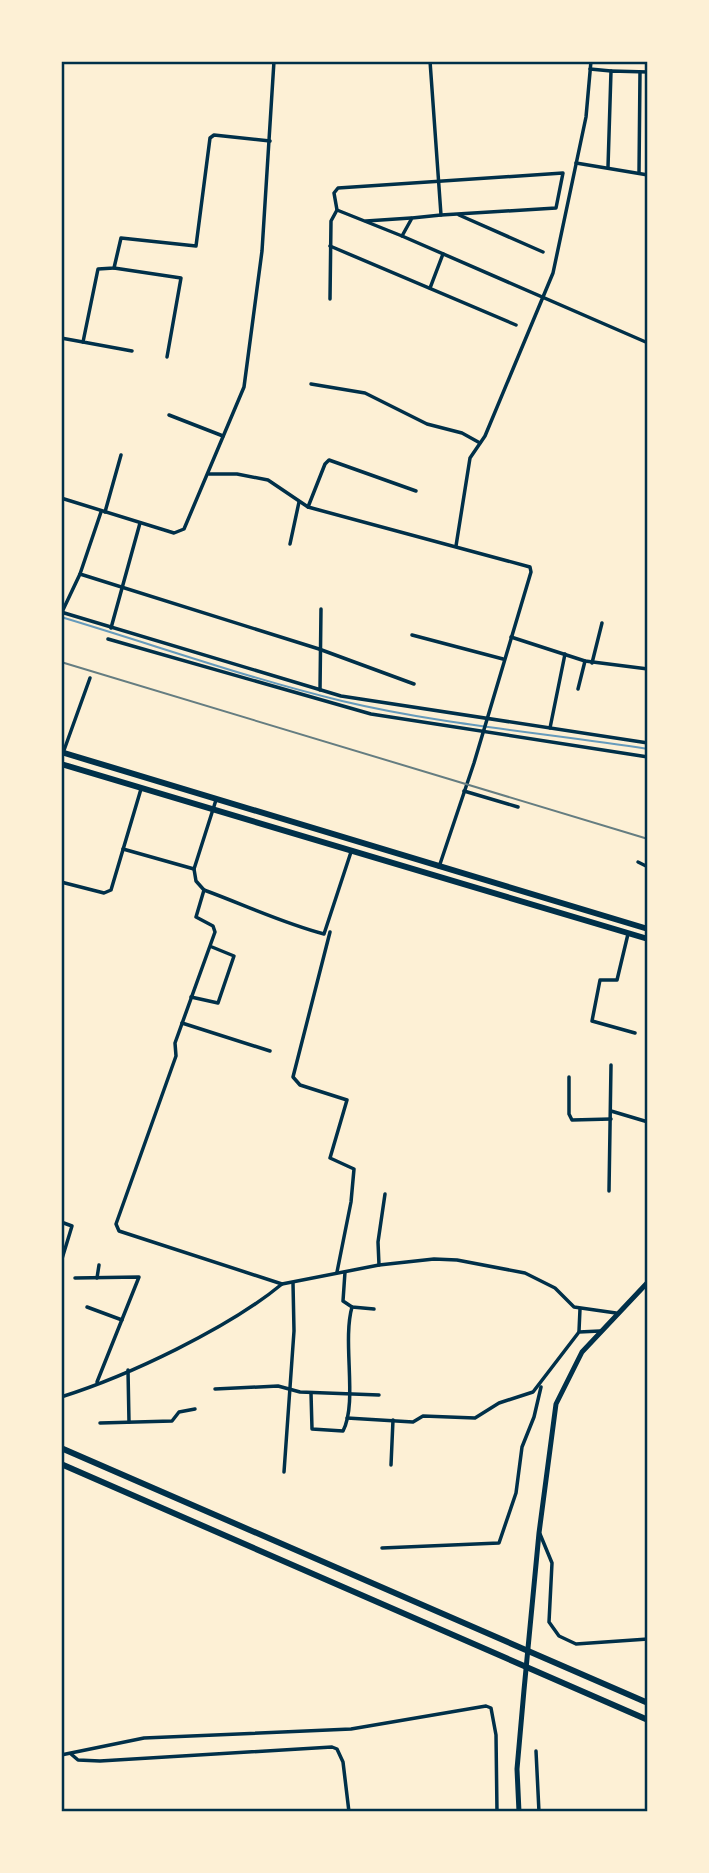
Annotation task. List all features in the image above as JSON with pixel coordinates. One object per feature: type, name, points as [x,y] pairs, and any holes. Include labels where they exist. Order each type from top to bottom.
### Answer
[{"type":"highway","points":[[62,752],[648,929]]},
{"type":"highway","points":[[61,764],[648,939]]},
{"type":"highway","points":[[61,1448],[648,1703]]},
{"type":"highway","points":[[61,1464],[648,1720]]},
{"type":"main road","points":[[519,1812],[517,1769],[538,1532],[551,1429],[559,1394],[582,1352],[648,1282]]},
{"type":"street","points":[[61,498],[174,533],[181,532],[241,397],[245,378],[262,251],[274,61]]},
{"type":"street","points":[[430,61],[441,215]]},
{"type":"street","points":[[456,546],[470,458],[480,443],[553,273],[586,117],[591,61]]},
{"type":"street","points":[[590,69],[648,72]]},
{"type":"street","points":[[608,167],[611,71]]},
{"type":"street","points":[[639,173],[640,72]]},
{"type":"street","points":[[114,268],[121,238],[196,246],[209,143],[214,135],[270,141]]},
{"type":"street","points":[[576,163],[648,175]]},
{"type":"street","points":[[330,299],[331,221],[337,210],[334,197],[338,188],[563,173],[556,208],[364,221]]},
{"type":"street","points":[[337,210],[648,343]]},
{"type":"street","points":[[457,214],[543,252]]},
{"type":"street","points":[[402,236],[412,218]]},
{"type":"street","points":[[330,246],[516,325]]},
{"type":"street","points":[[430,288],[443,254]]},
{"type":"street","points":[[83,342],[98,269],[114,268],[181,278],[166,357]]},
{"type":"street","points":[[61,338],[132,351]]},
{"type":"street","points":[[311,384],[365,393],[427,424],[471,436],[480,443]]},
{"type":"street","points":[[169,415],[223,436]]},
{"type":"street","points":[[121,455],[80,574],[62,612],[340,697],[482,731],[648,757]]},
{"type":"street","points":[[308,507],[324,464],[329,460],[416,491]]},
{"type":"street","points":[[209,474],[237,474],[268,480],[308,507],[530,567],[531,572],[439,867]]},
{"type":"street","points":[[290,544],[299,502]]},
{"type":"street","points":[[111,628],[141,523]]},
{"type":"street","points":[[80,574],[319,649],[414,684]]},
{"type":"street","points":[[320,690],[321,609]]},
{"type":"street","points":[[592,663],[602,623]]},
{"type":"street","points":[[412,635],[503,659]]},
{"type":"street","points":[[511,637],[592,663],[648,669]]},
{"type":"street","points":[[108,639],[336,704],[550,728],[648,743]]},
{"type":"street","points":[[142,647],[145,639]]},
{"type":"street","points":[[550,728],[565,654]]},
{"type":"street","points":[[578,689],[585,661]]},
{"type":"street","points":[[255,681],[258,672]]},
{"type":"street","points":[[62,752],[90,678]]},
{"type":"street","points":[[324,701],[327,693]]},
{"type":"street","points":[[336,704],[340,697]]},
{"type":"street","points":[[61,882],[104,893],[110,891],[141,789]]},
{"type":"street","points":[[464,791],[518,807]]},
{"type":"street","points":[[216,800],[194,869],[196,881],[204,890],[266,912],[282,922],[324,934],[351,852]]},
{"type":"street","points":[[124,849],[194,869]]},
{"type":"street","points":[[638,862],[648,867]]},
{"type":"street","points":[[204,890],[195,916],[214,927],[211,947],[182,1023],[174,1048],[176,1056],[117,1228],[282,1284],[379,1265],[446,1259],[525,1273],[540,1279],[580,1309],[616,1313]]},
{"type":"street","points":[[330,932],[293,1077],[300,1084],[347,1100],[330,1158],[354,1169],[337,1273]]},
{"type":"street","points":[[628,934],[617,980],[600,980],[592,1019],[635,1033]]},
{"type":"street","points":[[191,997],[218,1003],[234,956],[211,947]]},
{"type":"street","points":[[182,1023],[270,1051]]},
{"type":"street","points":[[609,1191],[611,1065]]},
{"type":"street","points":[[569,1077],[569,1114],[572,1120],[611,1119]]},
{"type":"street","points":[[611,1111],[648,1122]]},
{"type":"street","points":[[379,1265],[378,1242],[385,1194]]},
{"type":"street","points":[[61,1222],[72,1226],[61,1262]]},
{"type":"street","points":[[97,1278],[99,1265]]},
{"type":"street","points":[[345,1272],[343,1300],[352,1307],[374,1309]]},
{"type":"street","points":[[75,1278],[139,1277],[96,1384]]},
{"type":"street","points":[[284,1472],[290,1391],[293,1283]]},
{"type":"street","points":[[61,1397],[128,1370],[245,1312],[282,1284]]},
{"type":"street","points":[[87,1307],[122,1320]]},
{"type":"street","points":[[311,1393],[309,1414],[313,1430],[339,1432],[345,1429],[347,1352],[352,1307]]},
{"type":"street","points":[[347,1418],[417,1422],[423,1416],[475,1418],[499,1403],[533,1392],[579,1332],[580,1309]]},
{"type":"street","points":[[579,1332],[600,1331]]},
{"type":"street","points":[[128,1370],[129,1422]]},
{"type":"street","points":[[382,1548],[499,1543],[516,1493],[522,1447],[534,1417],[541,1385]]},
{"type":"street","points":[[215,1389],[278,1387],[311,1393],[379,1395]]},
{"type":"street","points":[[100,1423],[172,1421],[179,1412],[195,1409]]},
{"type":"street","points":[[391,1465],[393,1420]]},
{"type":"street","points":[[538,1532],[552,1563],[549,1622],[559,1636],[576,1644],[648,1639]]},
{"type":"street","points":[[61,1755],[144,1738],[351,1729],[486,1706],[491,1708],[495,1724],[497,1812]]},
{"type":"street","points":[[70,1753],[78,1760],[100,1762],[331,1747],[337,1749],[343,1762],[349,1812]]},
{"type":"street","points":[[536,1751],[539,1812]]},
{"type":"waterway","points":[[61,617],[236,672],[342,701],[456,723],[648,749]]},
{"type":"railway","points":[[61,662],[648,839]]}]
